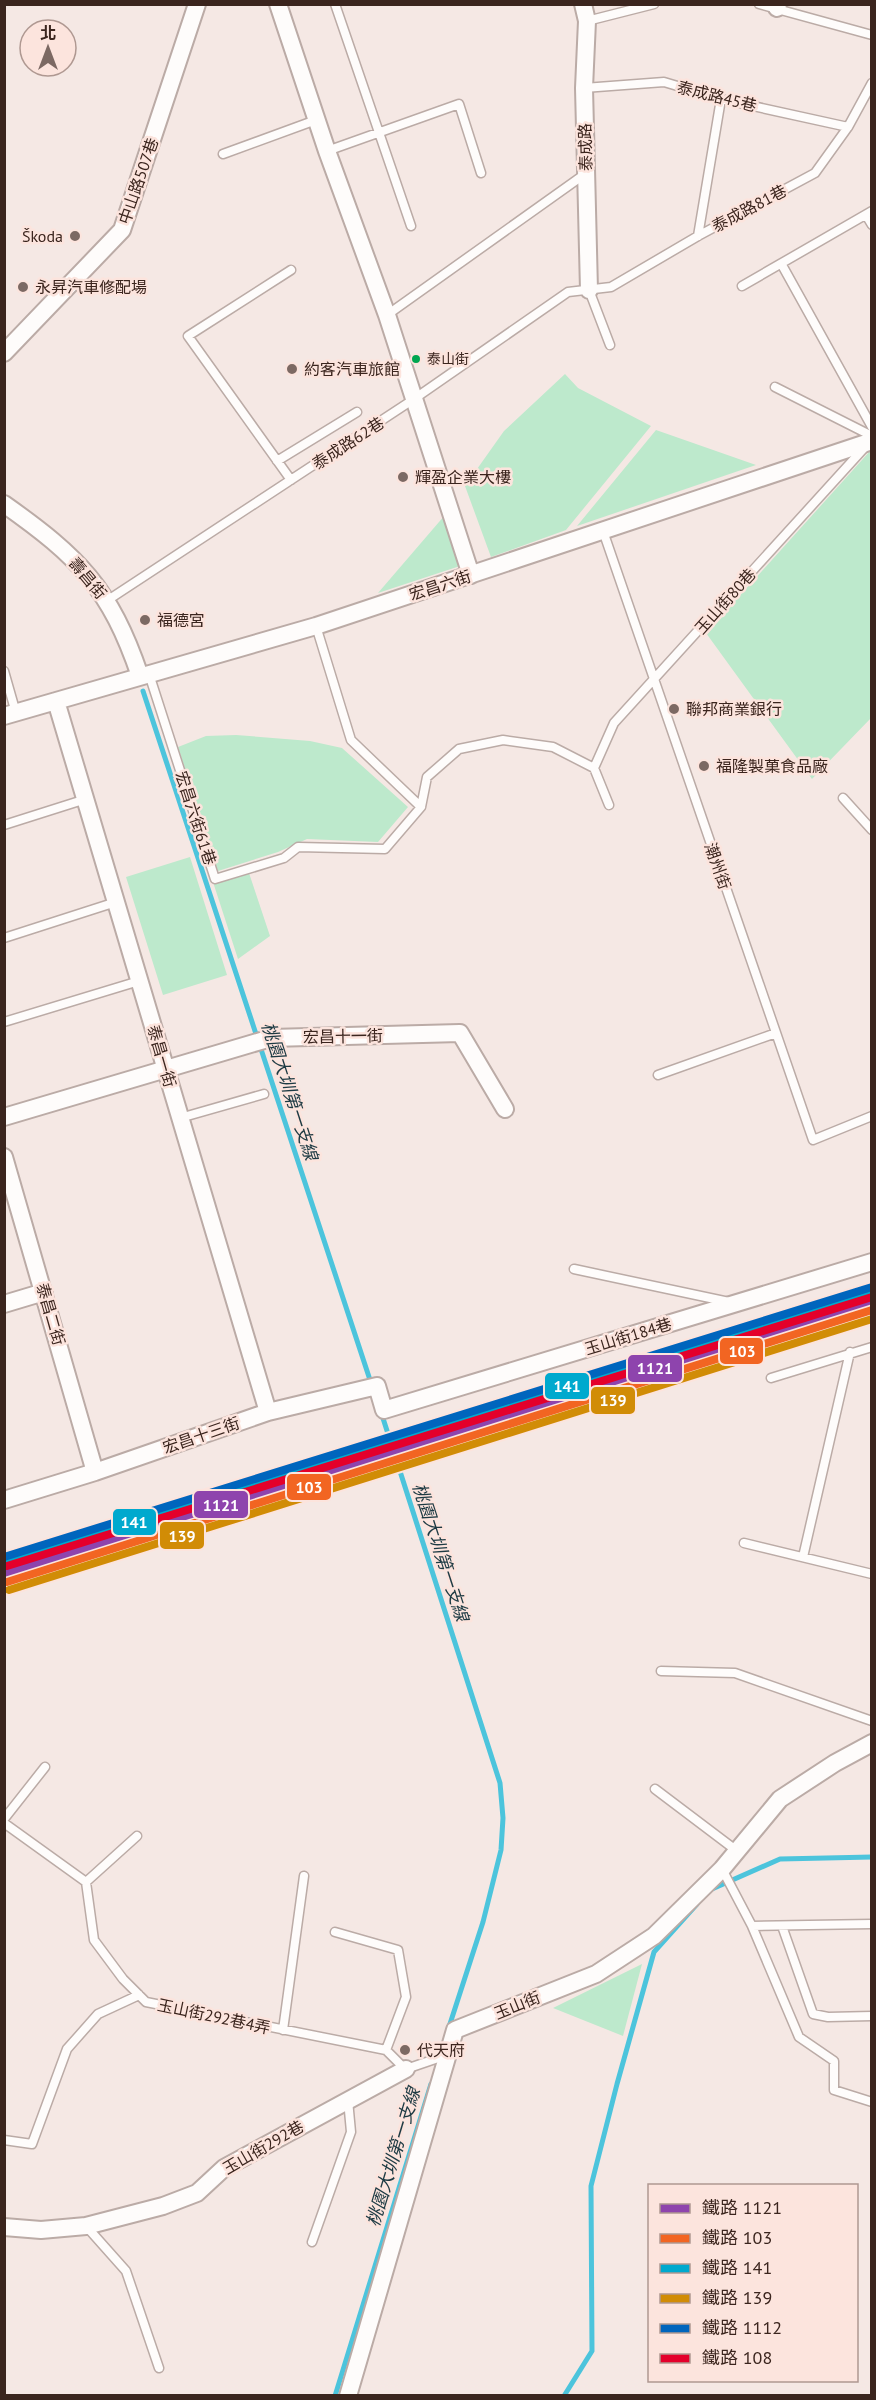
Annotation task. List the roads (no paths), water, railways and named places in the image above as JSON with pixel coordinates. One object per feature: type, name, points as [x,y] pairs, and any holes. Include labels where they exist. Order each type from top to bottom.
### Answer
[{"type":"street","name":"中山路507巷","points":[[4,353],[122,230],[197,4]]},
{"type":"street","points":[[278,4],[316,120],[387,315],[471,575]]},
{"type":"street","name":"泰成路","points":[[585,13],[585,174],[589,290]]},
{"type":"street","name":"宏昌六街","points":[[10,715],[316,626],[603,531],[871,437]]},
{"type":"street","name":"壽昌街","points":[[4,504],[38,528],[84,568],[108,600],[126,635],[139,677]]},
{"type":"street","name":"泰昌一街","points":[[57,701],[268,1412]]},
{"type":"street","name":"宏昌十一街","points":[[4,1117],[260,1041],[460,1033],[505,1110]]},
{"type":"street","name":"泰昌二街","points":[[4,1157],[95,1472]]},
{"type":"street","name":"玉山街184巷","points":[[384,1410],[872,1262]]},
{"type":"street","points":[[4,1304],[44,1292]]},
{"type":"street","name":"宏昌十三街","points":[[4,1500],[95,1472],[268,1412],[371,1388],[384,1410]]},
{"type":"street","name":"玉山街","points":[[348,2396],[455,2030],[596,1974],[654,1936],[723,1871],[780,1799],[835,1763],[872,1743]]},
{"type":"street","name":"玉山街292巷","points":[[4,2227],[41,2230],[86,2226],[163,2206],[197,2193],[224,2168],[405,2069]]},
{"type":"lane","points":[[335,4],[411,226]]},
{"type":"lane","points":[[585,13],[654,4]]},
{"type":"lane","points":[[759,4],[778,6],[872,35]]},
{"type":"lane","name":"泰成路45巷","points":[[584,88],[664,82],[721,99],[848,127]]},
{"type":"lane","name":"泰成路81巷","points":[[589,290],[611,287],[698,236],[815,173],[848,127],[872,83]]},
{"type":"lane","points":[[698,236],[721,99]]},
{"type":"lane","points":[[327,151],[459,104],[481,173]]},
{"type":"lane","points":[[223,154],[316,120]]},
{"type":"lane","points":[[387,315],[585,174]]},
{"type":"lane","points":[[742,286],[869,213],[872,225]]},
{"type":"lane","points":[[782,265],[871,437]]},
{"type":"lane","points":[[291,270],[188,336],[291,480]]},
{"type":"lane","points":[[589,290],[610,345]]},
{"type":"lane","name":"泰成路62巷","points":[[108,600],[414,399],[568,292],[589,290]]},
{"type":"lane","points":[[775,387],[871,437]]},
{"type":"lane","points":[[277,461],[357,412]]},
{"type":"lane","name":"玉山街80巷","points":[[594,768],[614,723],[871,437]]},
{"type":"lane","name":"潮州街","points":[[603,531],[813,1140],[872,1116]]},
{"type":"lane","points":[[316,626],[351,740],[421,807]]},
{"type":"lane","points":[[4,671],[10,715]]},
{"type":"lane","name":"宏昌六街61巷","points":[[139,677],[215,879],[284,858],[298,847],[385,849],[421,807]]},
{"type":"lane","points":[[421,807],[427,777],[459,749],[503,740],[553,747],[594,768],[609,805]]},
{"type":"lane","points":[[843,798],[872,830]]},
{"type":"lane","points":[[4,825],[86,799]]},
{"type":"lane","points":[[4,938],[116,902]]},
{"type":"lane","points":[[4,1022],[140,981]]},
{"type":"lane","points":[[658,1075],[776,1034]]},
{"type":"lane","points":[[180,1118],[264,1094]]},
{"type":"lane","points":[[574,1269],[735,1304]]},
{"type":"lane","points":[[771,1378],[849,1352],[872,1347]]},
{"type":"lane","points":[[803,1557],[849,1352]]},
{"type":"lane","points":[[744,1542],[872,1574]]},
{"type":"lane","points":[[661,1671],[735,1673],[872,1721]]},
{"type":"lane","points":[[45,1767],[4,1821],[86,1882],[137,1836]]},
{"type":"lane","points":[[655,1789],[737,1851]]},
{"type":"lane","points":[[723,1871],[752,1926],[799,2037],[834,2061],[834,2090],[872,2102]]},
{"type":"lane","points":[[283,2030],[304,1875]]},
{"type":"lane","name":"玉山街292巷4弄","points":[[86,1882],[94,1940],[146,2002],[386,2050]]},
{"type":"lane","points":[[752,1926],[872,1924]]},
{"type":"lane","points":[[782,1926],[813,2014],[828,2017],[872,2016]]},
{"type":"lane","points":[[335,1932],[398,1950],[406,1997],[386,2050],[405,2069]]},
{"type":"lane","points":[[4,2140],[32,2144],[67,2049],[98,2014],[139,1995]]},
{"type":"lane","name":"玉山街292巷","points":[[405,2069],[447,2056]]},
{"type":"lane","points":[[312,2242],[351,2132],[348,2100]]},
{"type":"lane","points":[[86,2226],[126,2271],[159,2367]]},
{"type":"waterway","name":"桃園大圳第一支線","points":[[143,691],[372,1386]]},
{"type":"waterway","name":"桃園大圳第一支線","points":[[381,1412],[500,1783],[503,1818],[501,1850],[483,1922],[448,2030]]},
{"type":"waterway","points":[[712,1889],[780,1859],[872,1857]]},
{"type":"waterway","points":[[564,2396],[592,2351],[591,2186],[617,2084],[654,1952],[697,1904]]},
{"type":"waterway","name":"桃園大圳第一支線","points":[[335,2396],[431,2084]]},
{"type":"rail line","name":"1112","points":[[4,1557],[872,1287]]},
{"type":"rail line","name":"141","points":[[4,1563],[869,1291]]},
{"type":"rail line","name":"108","points":[[7,1566],[872,1297]]},
{"type":"rail line","name":"1121","points":[[4,1573],[872,1300]]},
{"type":"rail line","name":"103","points":[[7,1582],[872,1310]]},
{"type":"rail line","name":"139","points":[[9,1590],[872,1319]]},
{"type":"place","name":"Škoda","points":[[75,236]]},
{"type":"place","name":"永昇汽車修配場","points":[[23,287]]},
{"type":"place","name":"泰山街","points":[[416,359]]},
{"type":"place","name":"約客汽車旅館","points":[[292,369]]},
{"type":"place","name":"輝盈企業大樓","points":[[403,477]]},
{"type":"place","name":"福德宮","points":[[145,620]]},
{"type":"place","name":"聯邦商業銀行","points":[[674,709]]},
{"type":"place","name":"福隆製菓食品廠","points":[[704,766]]},
{"type":"place","name":"代天府","points":[[405,2050]]}]
